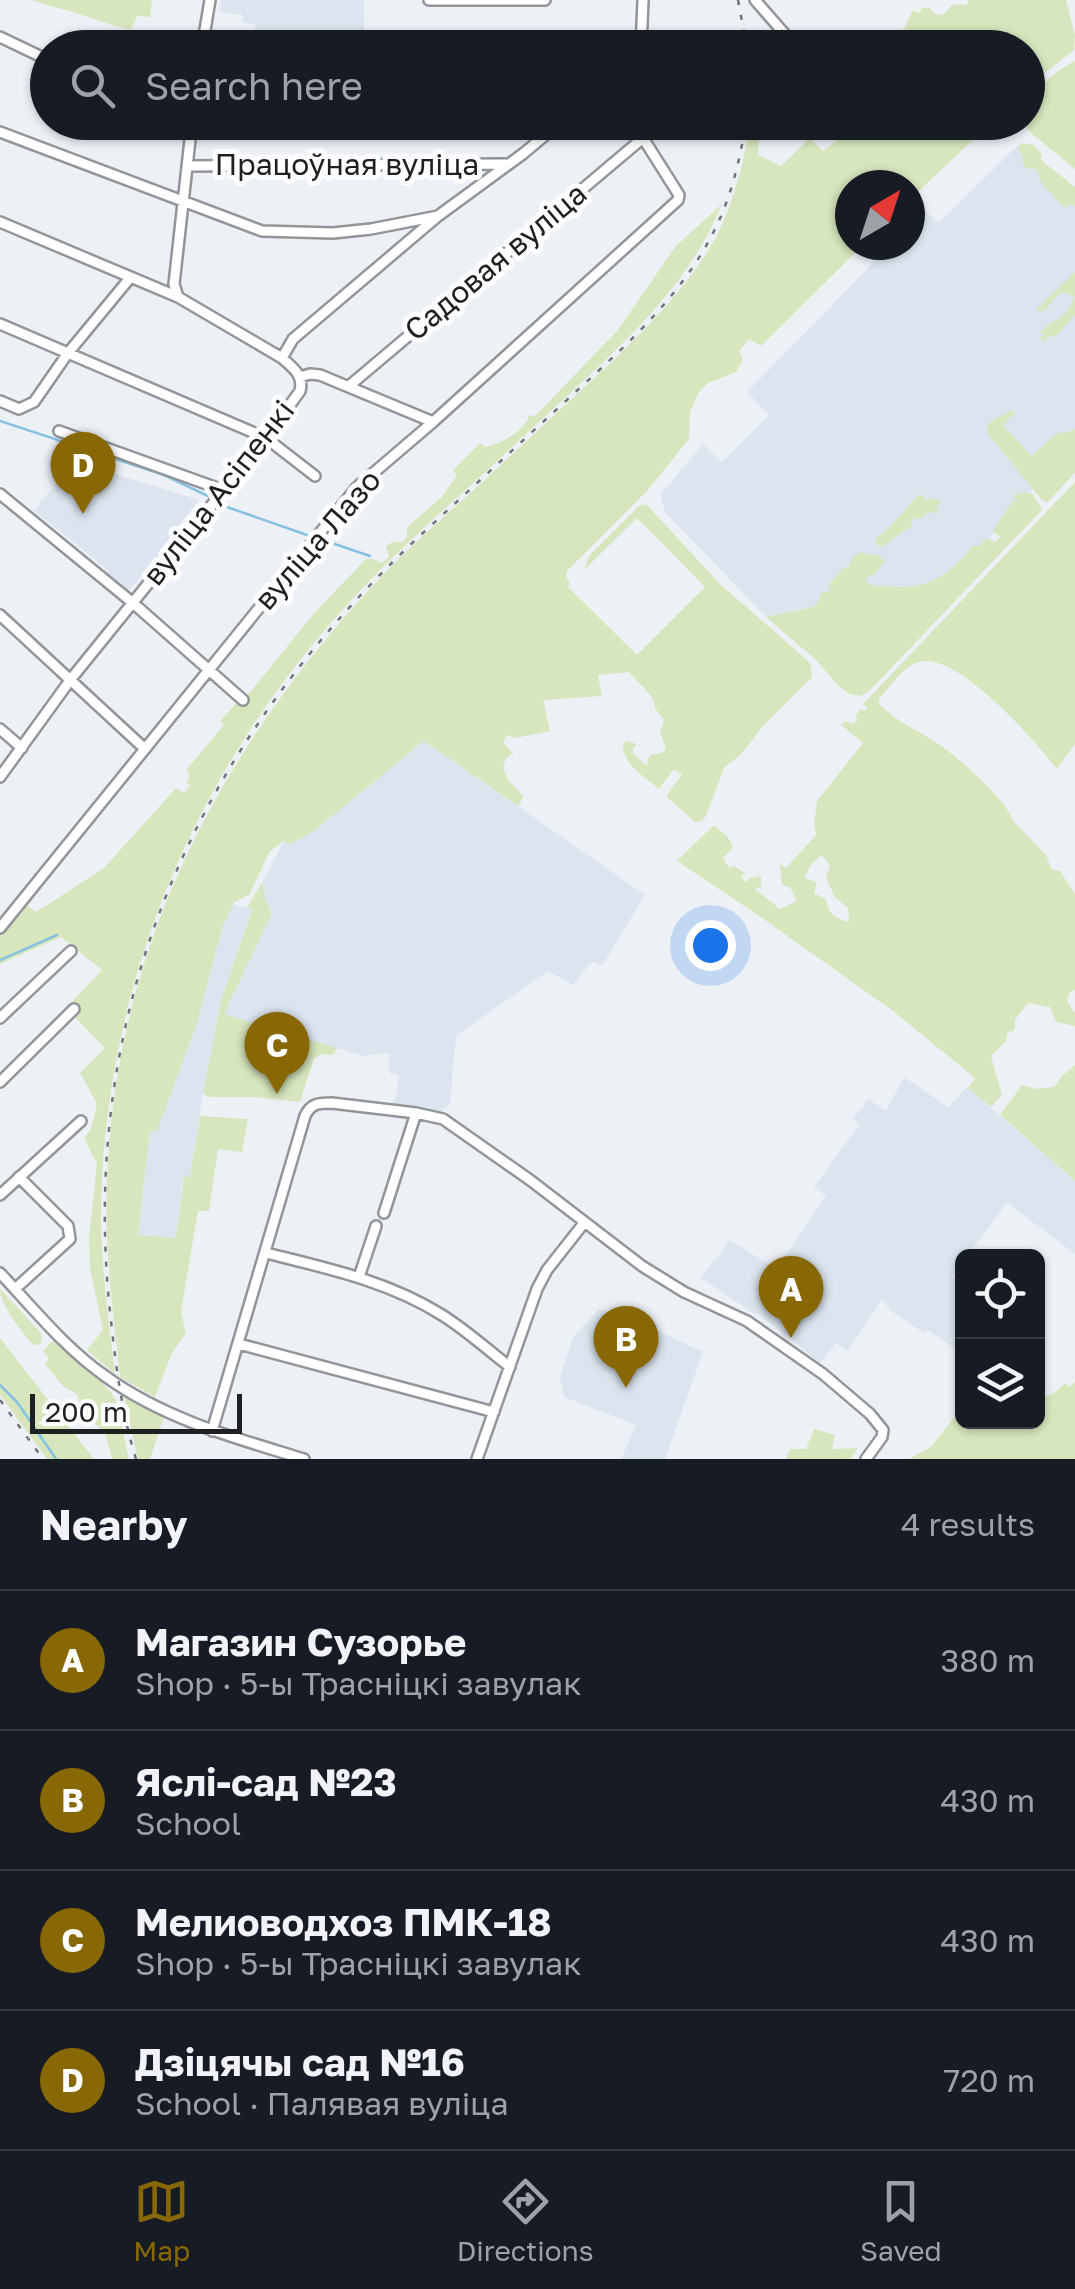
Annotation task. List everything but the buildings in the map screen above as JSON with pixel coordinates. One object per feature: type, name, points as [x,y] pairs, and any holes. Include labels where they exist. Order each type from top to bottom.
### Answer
[{"type":"street","points":[[205,30],[210,0]]},
{"type":"street","points":[[428,0],[545,0]]},
{"type":"street","points":[[641,30],[643,0]]},
{"type":"street","points":[[754,0],[780,30]]},
{"type":"street","points":[[0,37],[30,51]]},
{"type":"street","points":[[0,132],[262,231],[333,233],[438,216]]},
{"type":"street","points":[[178,296],[174,284],[190,140]]},
{"type":"street","name":"вуліца Асіпенкі","points":[[0,777],[300,391],[300,377],[282,358],[294,339],[438,216],[538,140]]},
{"type":"street","name":"Садовая вуліца","points":[[348,386],[641,140]]},
{"type":"street","name":"вуліца Лазо","points":[[0,928],[357,487],[678,200],[680,196],[644,140]]},
{"type":"street","name":"Працоўная вуліца","points":[[187,166],[508,164]]},
{"type":"street","points":[[0,222],[178,296],[282,358]]},
{"type":"street","points":[[0,401],[20,409],[34,402],[68,353],[130,278]]},
{"type":"street","points":[[0,324],[266,438],[315,476]]},
{"type":"street","points":[[300,377],[320,375],[434,422]]},
{"type":"street","points":[[60,431],[223,490]]},
{"type":"street","points":[[0,494],[243,700]]},
{"type":"street","points":[[0,615],[145,750]]},
{"type":"street","points":[[0,729],[22,748]]},
{"type":"street","points":[[0,1018],[71,951]]},
{"type":"street","points":[[0,1082],[74,1009]]},
{"type":"street","points":[[212,1431],[308,1108],[332,1103],[443,1119],[642,1266],[684,1292],[747,1321],[823,1374],[884,1430],[866,1459]]},
{"type":"street","points":[[384,1213],[416,1113]]},
{"type":"street","points":[[0,1195],[80,1121]]},
{"type":"street","points":[[15,1289],[70,1239],[68,1226],[19,1177]]},
{"type":"street","points":[[478,1459],[542,1279],[584,1223]]},
{"type":"street","points":[[359,1277],[376,1226]]},
{"type":"street","points":[[266,1252],[359,1277],[407,1296],[444,1316],[510,1367]]},
{"type":"street","points":[[0,1273],[102,1374],[157,1406],[212,1431],[304,1459]]},
{"type":"street","points":[[239,1344],[494,1412]]},
{"type":"shaded area","points":[[221,0],[364,0],[364,30],[255,30],[255,24],[243,22],[243,15],[220,12]]},
{"type":"shaded area","points":[[1018,145],[1024,146],[1075,198],[1075,440],[942,593],[804,608],[766,617],[665,512],[660,495],[703,444],[722,462],[769,415],[747,392],[876,260],[925,260],[925,211],[939,223]]},
{"type":"shaded area","points":[[73,461],[199,500],[181,523],[184,526],[128,591],[108,570],[34,511]]},
{"type":"shaded area","points":[[424,741],[645,895],[602,966],[592,961],[573,985],[548,971],[456,1036],[450,1103],[441,1112],[390,1106],[396,1098],[399,1075],[389,1073],[389,1053],[363,1056],[224,1014],[272,913],[263,881],[284,841],[314,831]]},
{"type":"shaded area","points":[[231,904],[252,909],[222,997],[190,1178],[183,1178],[176,1238],[138,1236],[150,1131]]},
{"type":"shaded area","points":[[904,1077],[948,1107],[967,1087],[1075,1181],[1075,1254],[1007,1203],[972,1249],[955,1249],[955,1348],[927,1330],[924,1333],[891,1311],[882,1300],[847,1351],[836,1343],[820,1363],[759,1314],[701,1278],[730,1240],[776,1269],[826,1196],[814,1187],[859,1125],[853,1119],[868,1099],[886,1111]]},
{"type":"shaded area","points":[[599,1309],[703,1352],[665,1459],[621,1459],[636,1425],[564,1397],[560,1378],[573,1337]]},
{"type":"green space","points":[[32,0],[152,0],[150,17],[137,16],[131,30]]},
{"type":"green space","points":[[969,0],[1066,0],[1075,35],[1074,50],[1045,73],[1045,30],[904,30],[913,10],[919,13],[922,8],[930,8],[936,15],[944,14],[952,5],[966,6]]},
{"type":"green space","points":[[1075,61],[1075,169],[1040,140],[1045,140],[1045,82]]},
{"type":"green space","points":[[747,140],[759,140],[758,155],[781,166],[808,140],[823,151],[838,140],[973,140],[925,185],[925,170],[835,170],[835,260],[848,260],[761,346],[749,339],[739,351],[743,360],[736,372],[708,383],[699,392],[690,412],[689,439],[647,491],[567,571],[568,587],[637,655],[705,587],[637,518],[584,570],[589,556],[639,506],[646,504],[720,584],[807,660],[812,677],[724,768],[702,821],[695,822],[668,798],[682,774],[674,769],[659,789],[627,759],[623,745],[626,741],[637,744],[633,753],[647,766],[652,754],[666,748],[660,732],[664,720],[649,694],[629,672],[598,675],[602,696],[543,700],[550,731],[516,738],[507,735],[503,742],[513,754],[506,758],[503,768],[524,797],[518,806],[424,741],[314,831],[291,844],[284,841],[270,851],[249,895],[234,902],[222,928],[197,1023],[157,1131],[150,1131],[138,1235],[176,1238],[184,1177],[190,1177],[200,1116],[248,1119],[242,1152],[218,1149],[209,1211],[198,1211],[181,1313],[186,1333],[172,1353],[155,1397],[120,1377],[108,1255],[107,1181],[115,1095],[131,1012],[155,932],[187,856],[225,782],[322,644],[399,559],[616,358],[659,313],[687,281],[726,216]]},
{"type":"green space","points":[[1021,143],[1033,145],[1042,155],[1041,160],[1075,187],[1075,207],[1064,207],[1041,182],[1036,169],[1026,168],[1018,148]]},
{"type":"green space","points":[[722,204],[695,256],[641,325],[378,572],[320,636],[268,704],[222,775],[183,850],[152,928],[128,1008],[111,1092],[101,1227],[115,1374],[87,1350],[103,1330],[90,1268],[89,1237],[97,1164],[84,1138],[91,1129],[97,1104],[80,1073],[105,1048],[66,1008],[102,970],[61,937],[0,964],[0,932],[24,903],[36,912],[104,868],[176,788],[184,793],[190,786],[186,770],[224,725],[220,721],[247,696],[316,611],[366,559],[381,563],[389,557],[386,547],[392,542],[403,542],[407,527],[442,497],[457,475],[453,470],[480,443],[485,447],[505,440],[529,416],[536,415],[617,331],[676,246]]},
{"type":"green space","points":[[1075,272],[1075,296],[1061,292],[1043,312],[1036,310]]},
{"type":"green space","points":[[1075,296],[1075,315],[1055,337],[1051,335],[1044,342],[1040,331],[1064,315]]},
{"type":"green space","points":[[1011,410],[1016,412],[1003,425],[1032,456],[1058,432],[1075,429],[1075,473],[1047,503],[987,433],[987,425]]},
{"type":"green space","points":[[1075,482],[1075,744],[1057,769],[994,701],[954,670],[935,662],[919,662],[908,668],[879,699],[886,710],[946,749],[980,779],[1046,855],[1052,870],[1060,871],[1075,894],[1075,990],[1067,1001],[1075,1013],[1075,1026],[1056,1022],[1050,1007],[1028,1003],[1015,1020],[1015,1029],[991,1056],[1002,1095],[991,1107],[968,1088],[975,1078],[893,1011],[677,861],[714,825],[728,837],[733,848],[723,858],[729,868],[734,866],[745,873],[741,877],[746,882],[761,876],[761,886],[755,889],[780,909],[797,901],[790,887],[782,885],[780,864],[786,868],[816,835],[817,801],[863,743],[841,725],[846,721],[857,722],[860,709],[867,708],[863,704]],"holes":[[[822,855],[830,866],[826,877],[834,896],[848,908],[849,922],[833,915],[826,899],[814,893],[817,882],[804,878]]]},
{"type":"green space","points":[[1017,492],[1032,493],[1042,510],[861,696],[849,694],[838,685],[815,659],[766,617],[816,606],[821,593],[831,591],[828,585],[860,552],[880,556],[885,561],[865,581],[872,586],[908,587],[930,582],[949,571],[972,546],[987,538],[995,542],[1001,537],[994,529],[1012,502],[1017,501]]},
{"type":"green space","points":[[918,495],[941,503],[937,514],[929,512],[912,519],[911,527],[888,543],[880,547],[875,543],[876,538]]},
{"type":"green space","points":[[263,881],[272,913],[224,1014],[337,1048],[333,1055],[314,1058],[300,1102],[209,1097],[203,1093],[222,997],[252,910],[247,907]]},
{"type":"green space","points":[[1075,1065],[1075,1181],[1000,1115],[1022,1085],[1036,1089],[1054,1087]]},
{"type":"green space","points":[[0,1289],[41,1333],[40,1344],[33,1345],[18,1326]]},
{"type":"green space","points":[[0,1338],[94,1459],[47,1459],[0,1395]]},
{"type":"green space","points":[[51,1342],[57,1342],[88,1369],[115,1398],[129,1459],[112,1459],[105,1433],[83,1412],[77,1394],[63,1386],[45,1364],[49,1359],[43,1351]]},
{"type":"green space","points":[[1075,1382],[1075,1459],[909,1459],[931,1447],[955,1416],[955,1429],[1045,1429],[1045,1396],[1065,1383],[1069,1387]]},
{"type":"green space","points":[[123,1393],[164,1416],[150,1459],[138,1459]]},
{"type":"green space","points":[[814,1429],[835,1435],[832,1449],[858,1448],[850,1459],[786,1459],[790,1449],[806,1449]]},
{"type":"waterway","points":[[0,421],[164,475],[214,499]]},
{"type":"waterway","points":[[227,507],[307,535]]},
{"type":"waterway","points":[[320,539],[370,556]]},
{"type":"waterway","points":[[0,960],[57,935]]},
{"type":"waterway","points":[[0,1385],[17,1402],[56,1459]]},
{"type":"railway","points":[[738,0],[744,30]]},
{"type":"railway","points":[[136,1459],[115,1356],[105,1206],[113,1095],[135,989],[169,888],[216,791],[275,699],[345,612],[425,531],[631,340],[687,276],[727,202],[742,140]]},
{"type":"railway","points":[[0,1400],[43,1459]]},
{"type":"place","name":"Дзіцячы сад №16","points":[[83,514]]},
{"type":"place","name":"Мелиоводхоз ПМК-18","points":[[277,1094]]},
{"type":"place","name":"Магазин Сузорье","points":[[791,1338]]},
{"type":"place","name":"Яслі-сад №23","points":[[626,1388]]}]
